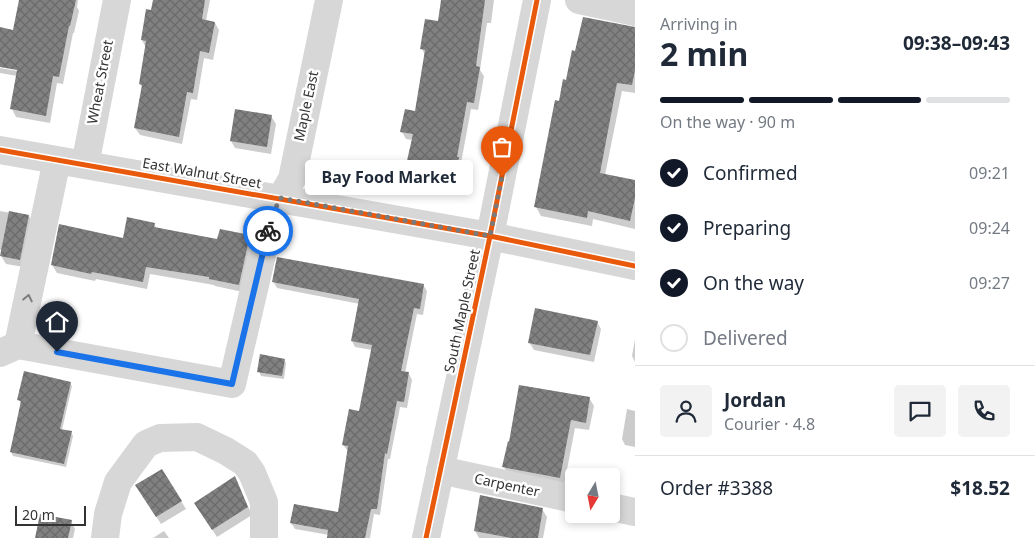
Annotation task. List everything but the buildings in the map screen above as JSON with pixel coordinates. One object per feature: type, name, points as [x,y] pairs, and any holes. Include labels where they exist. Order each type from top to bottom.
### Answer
[{"type":"street","name":"Wheat Street","points":[[85,165],[117,0]]},
{"type":"street","name":"Maple East","points":[[9,349],[232,384],[271,216],[292,179],[329,0]]},
{"type":"street","name":"South Maple Street","points":[[426,538],[490,236],[537,0]]},
{"type":"street","points":[[578,0],[635,12]]},
{"type":"street","name":"East Walnut Street","points":[[0,150],[490,236],[635,266]]},
{"type":"street","points":[[9,349],[57,160]]},
{"type":"street","points":[[105,538],[108,514],[118,482],[134,457],[146,444],[160,438],[196,437],[226,451],[245,463],[249,468],[264,502],[264,538]]},
{"type":"street","name":"Carpenter","points":[[440,470],[565,497]]},
{"type":"street","points":[[620,509],[635,512]]},
{"type":"cycle path","points":[[426,538],[490,236],[537,0]]},
{"type":"cycle path","points":[[0,150],[490,236],[635,266]]},
{"type":"way so far","points":[[268,231],[271,216],[281,198],[490,236],[502,177]]},
{"type":"place","name":"Bay Food Market","points":[[502,177]]},
{"type":"route","points":[[57,352],[232,384],[268,231]]}]
